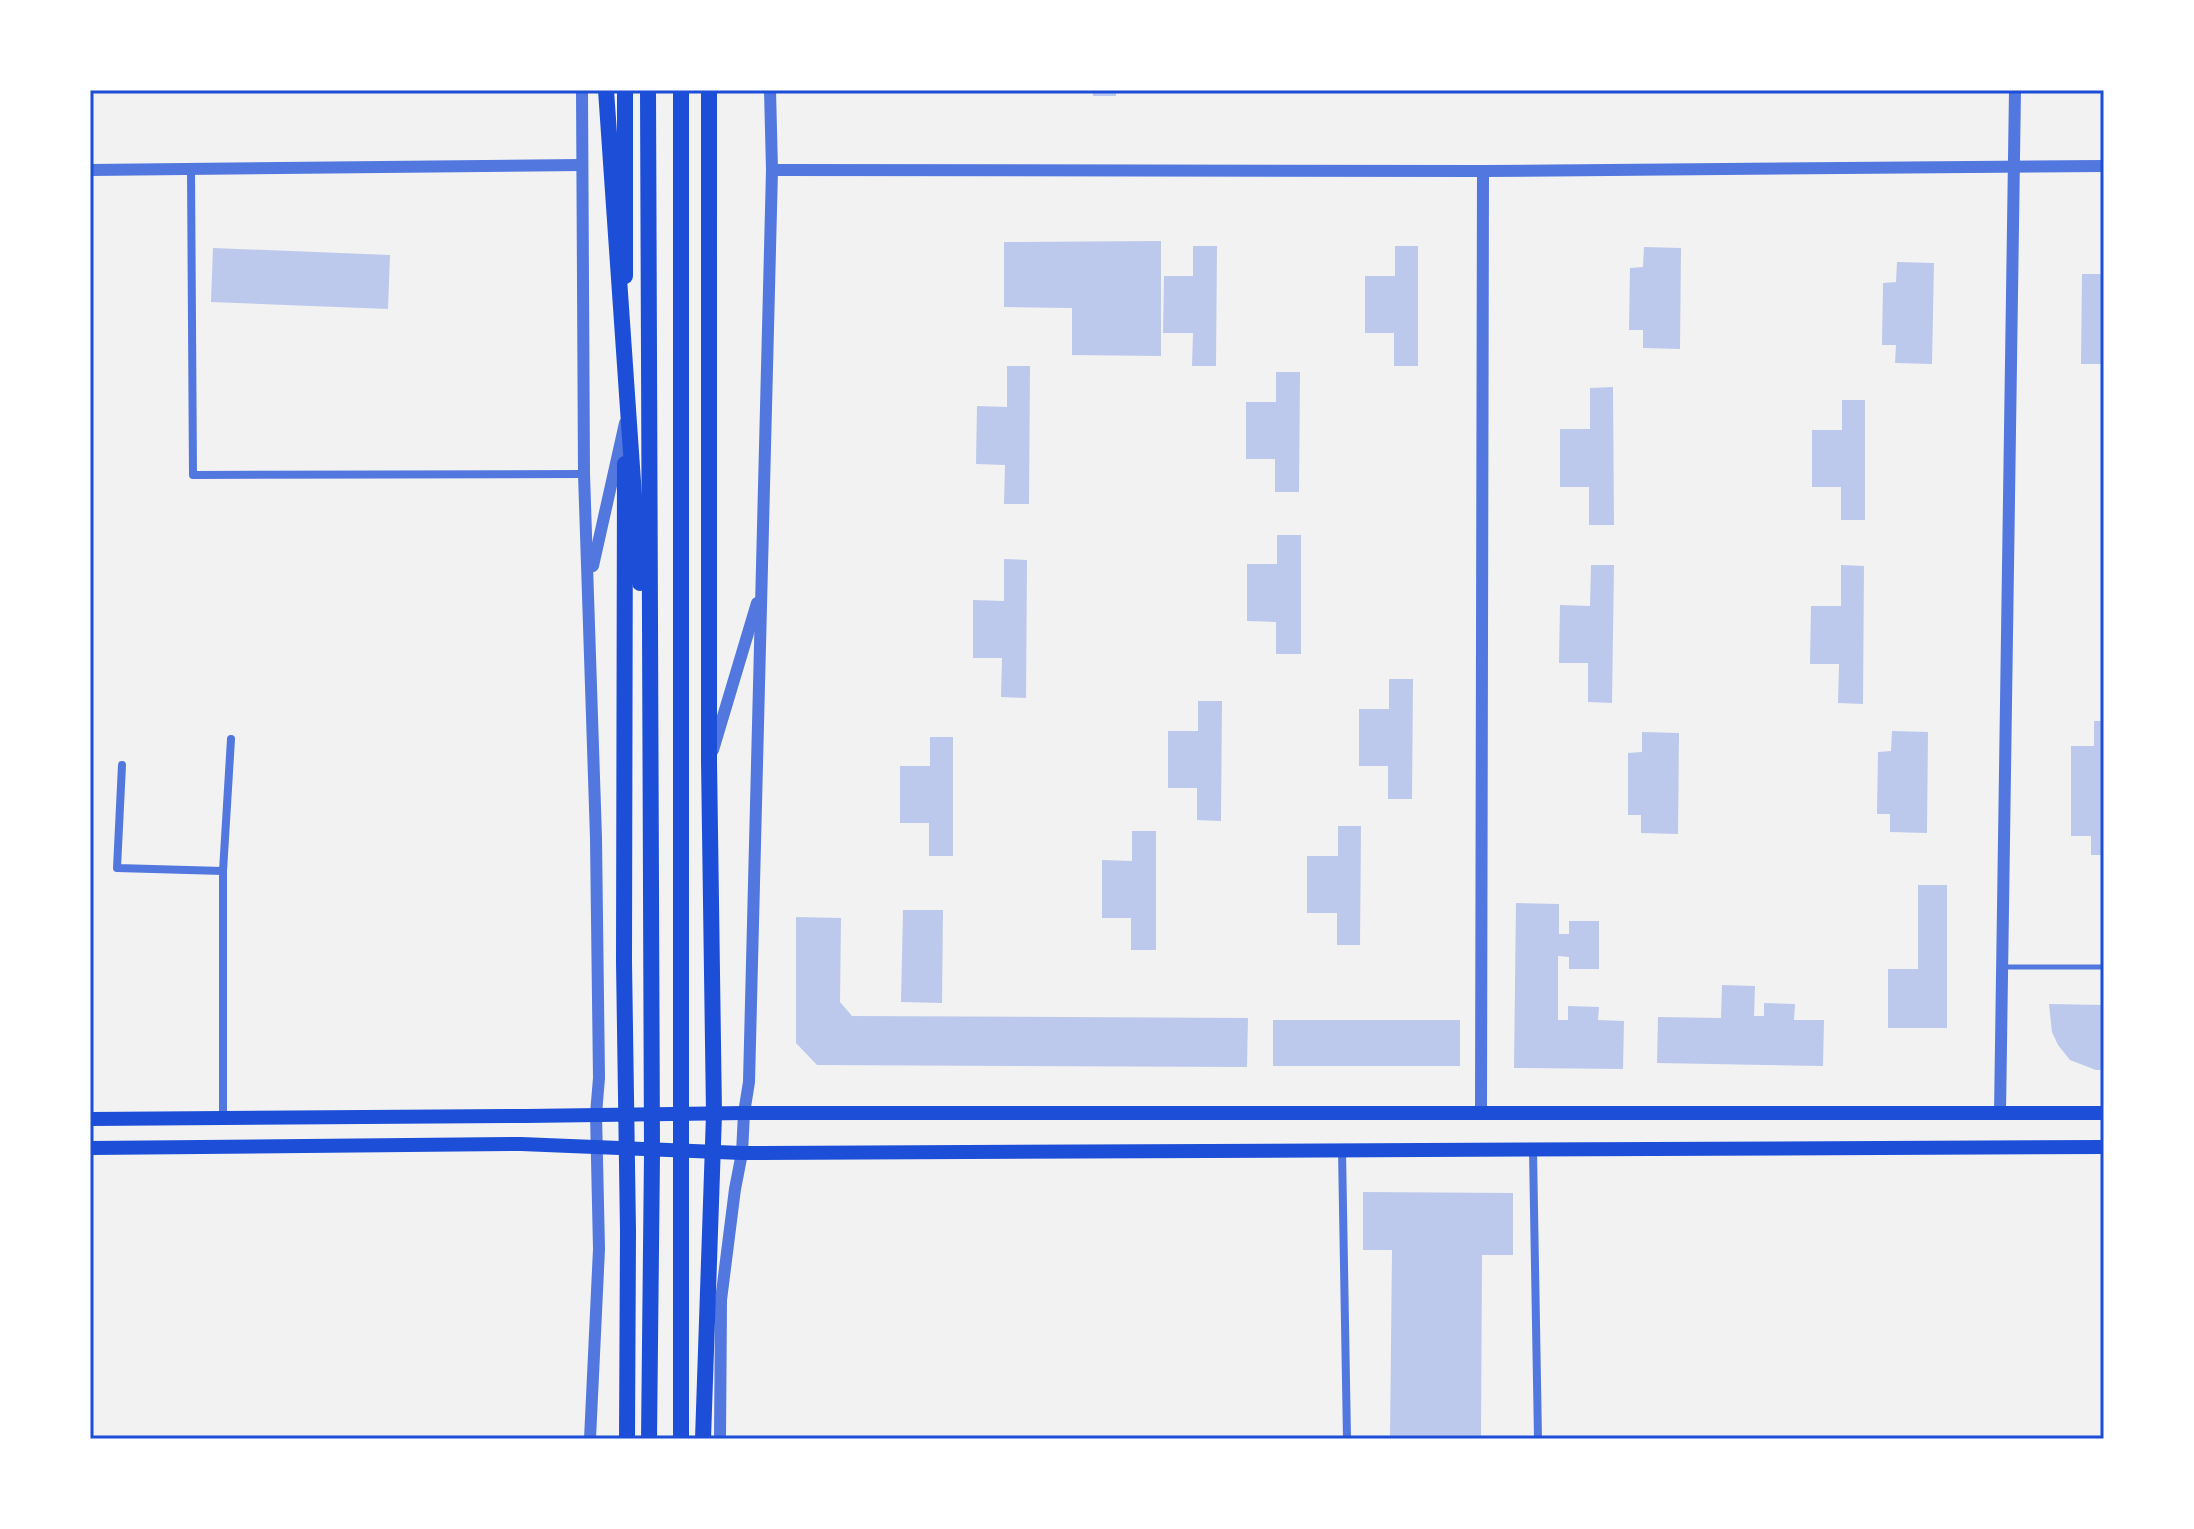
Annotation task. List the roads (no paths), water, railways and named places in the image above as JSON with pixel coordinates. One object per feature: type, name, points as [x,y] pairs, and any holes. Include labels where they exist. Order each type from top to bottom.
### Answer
[{"type":"main road","points":[[606,90],[650,738]]},
{"type":"main road","points":[[625,90],[627,1439]]},
{"type":"main road","points":[[648,90],[652,1154],[649,1439]]},
{"type":"main road","points":[[681,90],[681,1439]]},
{"type":"main road","points":[[703,1439],[714,1114],[709,761],[709,90]]},
{"type":"main road","points":[[90,1119],[744,1113],[2104,1113]]},
{"type":"main road","points":[[90,1148],[507,1144],[742,1153],[2104,1147]]},
{"type":"street","points":[[582,90],[584,474],[596,838],[599,1078],[596,1114],[599,1249],[590,1439]]},
{"type":"street","points":[[720,1439],[721,1300],[749,1082],[772,170],[770,90]]},
{"type":"street","points":[[2000,1113],[2015,90]]},
{"type":"street","points":[[90,170],[582,165]]},
{"type":"street","points":[[772,170],[1483,171],[2104,166]]},
{"type":"street","points":[[191,170],[193,475],[584,474]]},
{"type":"street","points":[[1481,1112],[1483,171]]},
{"type":"street","points":[[589,584],[625,420]]},
{"type":"street","points":[[709,761],[762,586]]},
{"type":"street","points":[[223,1118],[223,871],[231,739]]},
{"type":"street","points":[[122,765],[117,868],[223,871]]},
{"type":"street","points":[[1342,1150],[1347,1439]]},
{"type":"street","points":[[1533,1151],[1538,1439]]},
{"type":"lane","points":[[2003,967],[2104,967]]}]
